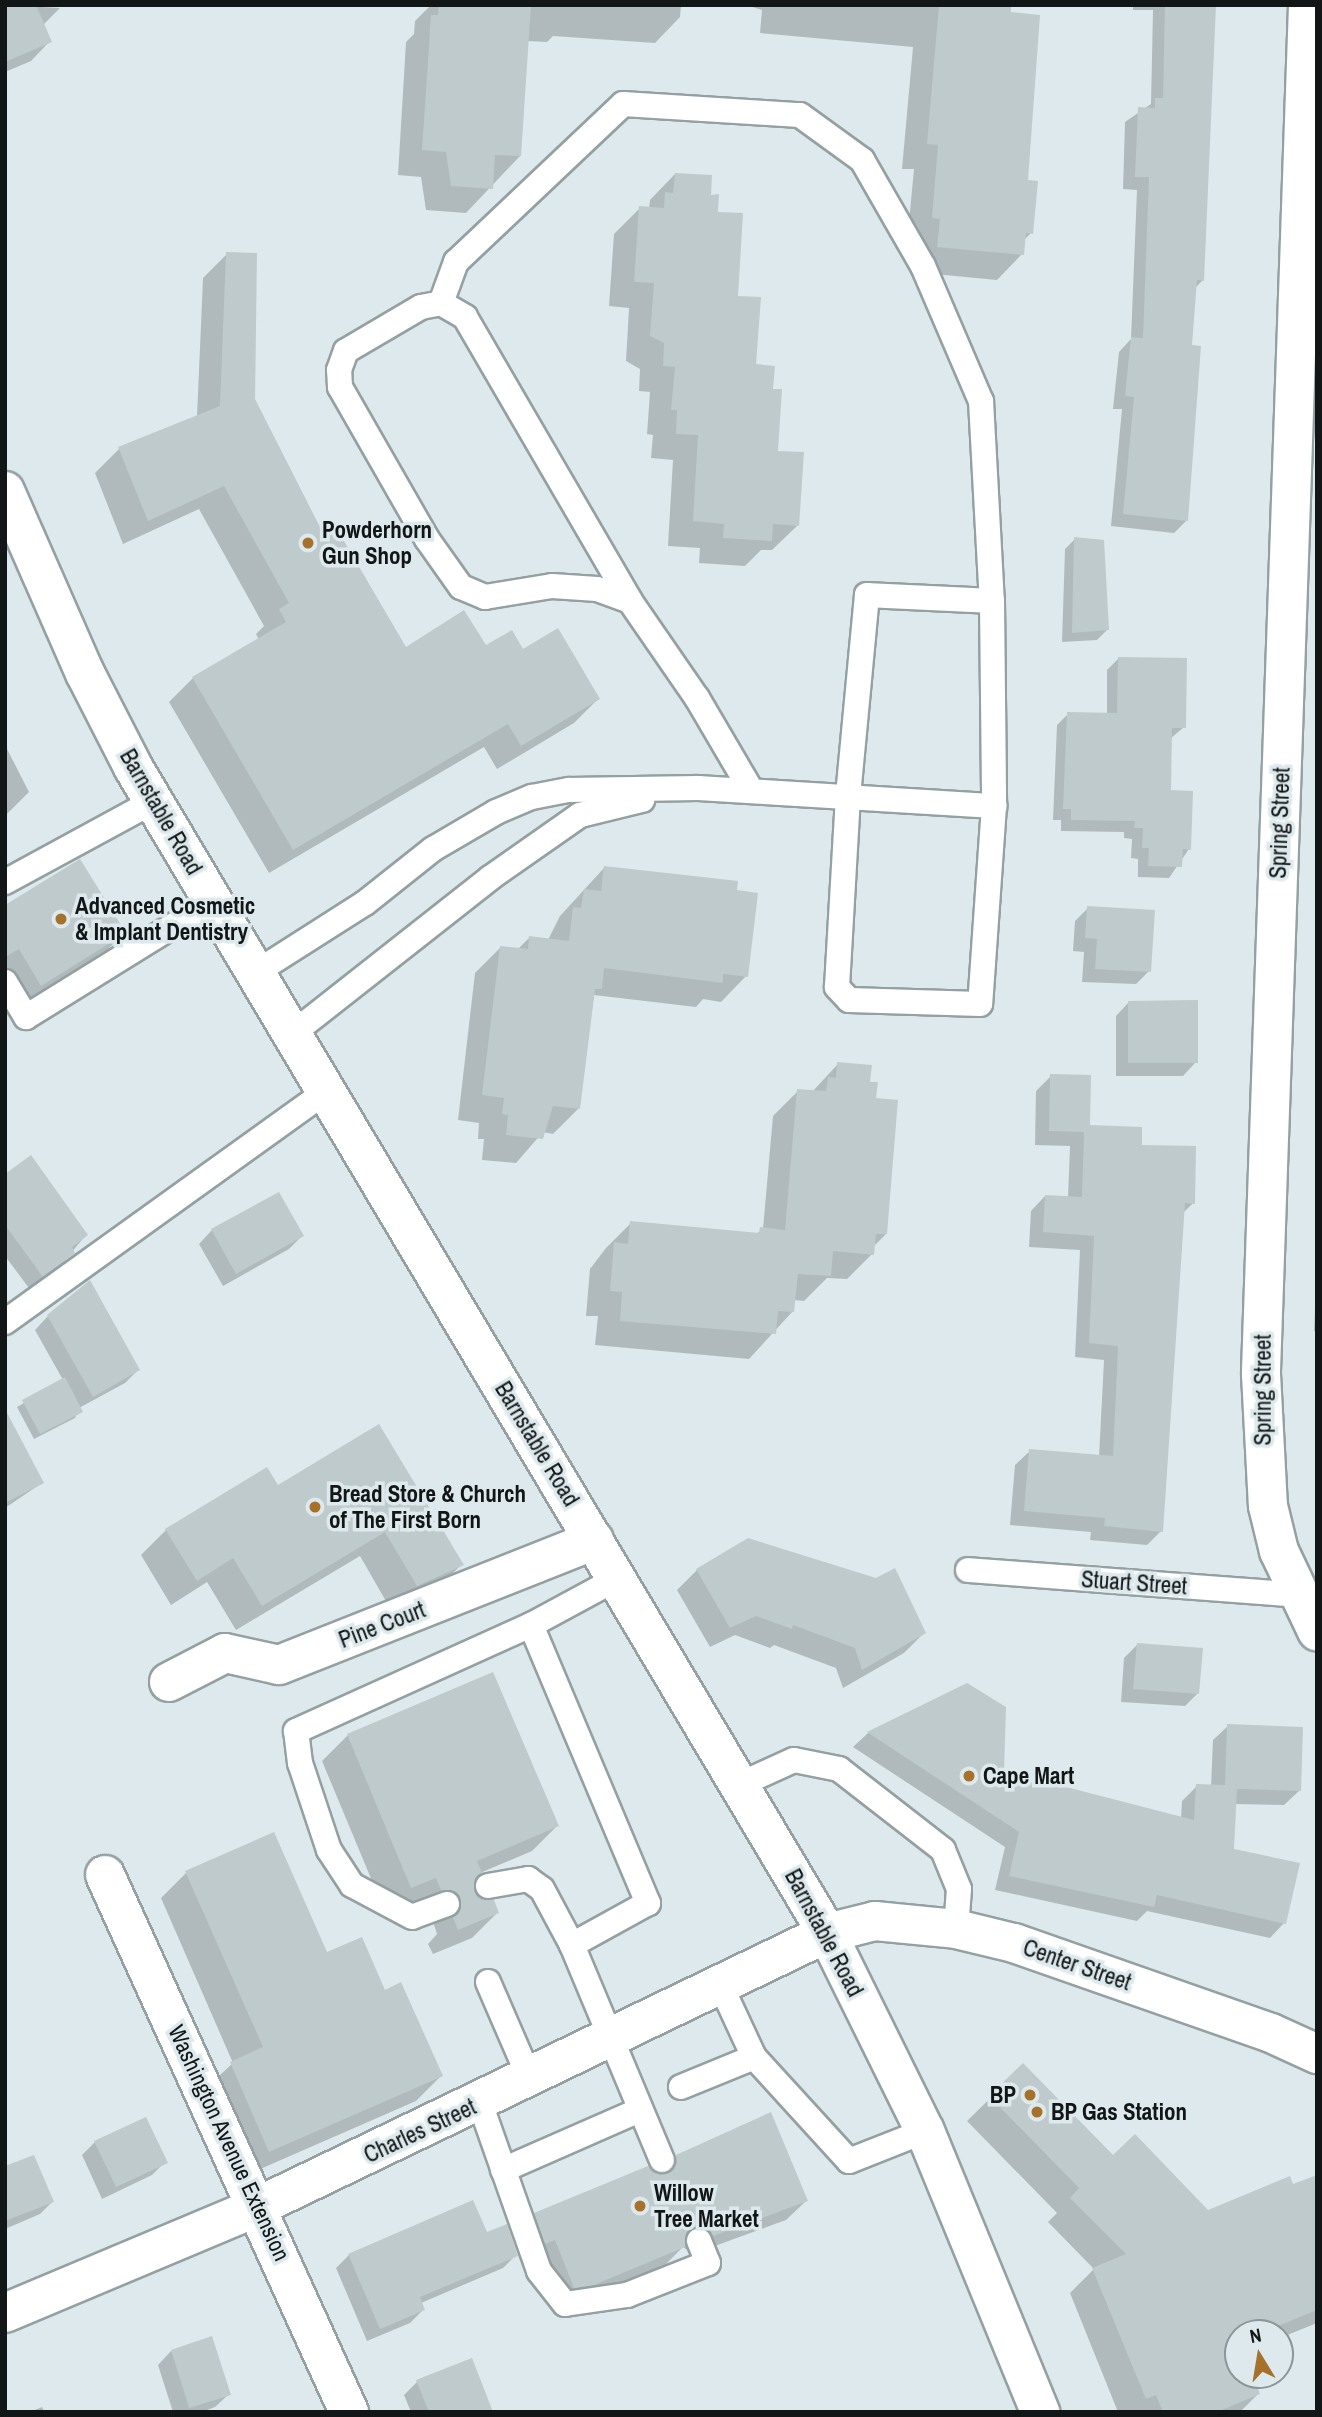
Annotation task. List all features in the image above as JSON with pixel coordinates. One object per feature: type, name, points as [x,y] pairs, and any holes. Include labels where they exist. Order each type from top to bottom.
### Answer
[{"type":"street","name":"Spring Street","points":[[1308,5],[1261,1374],[1268,1506],[1279,1551],[1317,1631]]},
{"type":"street","name":"Barnstable Road","points":[[5,491],[85,673],[154,801],[741,1784],[827,1933],[925,2131],[1040,2412]]},
{"type":"street","name":"Pine Court","points":[[169,1682],[225,1653],[279,1665],[594,1540]]},
{"type":"street","name":"Washington Avenue Extension","points":[[105,1875],[259,2206],[349,2412]]},
{"type":"street","name":"Center Street","points":[[827,1933],[875,1921],[956,1929],[1014,1943],[1271,2033],[1317,2054]]},
{"type":"street","name":"Charles Street","points":[[5,2314],[259,2206],[530,2079],[827,1933]]},
{"type":"lane","points":[[441,303],[456,262],[623,104],[800,115],[862,160],[923,266],[981,401],[992,601],[993,806],[980,1004],[849,1000],[836,987],[848,796],[867,596],[992,601]]},
{"type":"lane","points":[[630,601],[597,589],[552,586],[485,597],[461,587],[427,539],[340,387],[339,370],[346,351],[421,307],[441,303],[465,317],[630,601],[697,698],[751,790]]},
{"type":"lane","points":[[292,1034],[491,878],[580,815],[698,789]]},
{"type":"lane","points":[[255,973],[365,903],[433,849],[496,812],[532,797],[569,790],[751,790],[993,806]]},
{"type":"lane","points":[[5,882],[154,801]]},
{"type":"lane","points":[[5,982],[26,1017],[213,901]]},
{"type":"lane","points":[[5,1322],[327,1091]]},
{"type":"lane","name":"Stuart Street","points":[[968,1570],[1299,1595]]},
{"type":"lane","points":[[447,1904],[412,1917],[352,1885],[329,1850],[300,1763],[296,1731],[531,1626],[618,1578]]},
{"type":"lane","points":[[531,1626],[648,1903],[572,1945]]},
{"type":"lane","points":[[741,1784],[794,1760],[839,1769],[943,1850],[960,1889],[956,1929]]},
{"type":"lane","points":[[488,1886],[528,1880],[541,1889],[572,1945],[609,2040],[662,2160]]},
{"type":"lane","points":[[488,1982],[530,2079]]},
{"type":"lane","points":[[721,1986],[754,2057],[849,2161],[925,2131]]},
{"type":"lane","points":[[681,2087],[754,2057]]},
{"type":"lane","points":[[480,2103],[539,2271],[565,2304],[627,2295],[708,2263],[699,2241]]},
{"type":"lane","points":[[503,2170],[640,2110]]},
{"type":"building","points":[[5,5],[36,5],[52,42],[5,62]]},
{"type":"building","points":[[439,5],[531,5],[521,156],[495,155],[493,189],[451,186],[446,152],[422,150],[431,15],[438,15]]},
{"type":"building","points":[[939,5],[1011,5],[1011,12],[1040,15],[1028,180],[1038,181],[1033,234],[1026,233],[1024,255],[937,247],[940,219],[932,218],[938,145],[927,144]]},
{"type":"building","points":[[1165,5],[1216,5],[1204,281],[1197,280],[1192,345],[1201,346],[1188,521],[1123,514],[1134,397],[1125,396],[1131,337],[1143,338],[1149,177],[1135,177],[1138,107],[1155,108],[1155,98],[1163,98]]},
{"type":"building","points":[[675,173],[712,175],[711,195],[719,194],[718,212],[743,213],[738,296],[761,297],[756,364],[775,366],[773,389],[782,389],[778,451],[804,452],[799,526],[773,524],[772,541],[723,538],[724,524],[693,521],[698,435],[676,434],[677,410],[671,410],[675,367],[663,366],[664,343],[650,336],[654,283],[634,282],[639,206],[664,208],[665,192],[673,193]]},
{"type":"building","name":"Powderhorn Gun Shop","points":[[226,252],[257,253],[255,399],[322,531],[334,524],[406,647],[464,610],[486,645],[512,630],[523,649],[558,628],[600,699],[521,746],[508,724],[293,850],[192,677],[286,622],[279,609],[289,603],[224,486],[148,521],[118,447],[220,406]]},
{"type":"building","points":[[1074,537],[1104,540],[1109,630],[1072,633]]},
{"type":"building","points":[[1118,657],[1187,658],[1186,728],[1172,728],[1171,790],[1193,791],[1191,850],[1183,849],[1182,867],[1148,866],[1149,848],[1142,848],[1143,828],[1134,828],[1135,821],[1071,820],[1071,809],[1063,809],[1067,712],[1117,713]]},
{"type":"building","name":"Advanced Cosmetic & Implant Dentistry","points":[[80,859],[126,933],[41,986],[19,949],[5,957],[5,905]]},
{"type":"building","points":[[604,866],[738,881],[737,890],[758,893],[748,977],[723,974],[723,983],[604,968],[602,989],[595,989],[580,1109],[553,1106],[543,1139],[506,1135],[508,1115],[502,1114],[504,1098],[482,1095],[500,946],[528,949],[529,936],[569,941],[573,907],[581,908],[584,889],[601,891]]},
{"type":"building","points":[[1087,906],[1155,910],[1151,972],[1095,969],[1097,939],[1085,938]]},
{"type":"building","points":[[1198,1000],[1198,1063],[1128,1063],[1128,1001]]},
{"type":"building","points":[[837,1062],[872,1065],[870,1082],[878,1082],[876,1098],[898,1100],[887,1234],[876,1234],[874,1255],[833,1251],[831,1276],[798,1274],[794,1312],[778,1311],[776,1334],[620,1321],[622,1292],[610,1291],[614,1242],[628,1244],[630,1221],[759,1233],[760,1227],[785,1230],[797,1089],[826,1091],[828,1077],[836,1078]]},
{"type":"building","points":[[1050,1074],[1091,1075],[1090,1125],[1142,1127],[1142,1145],[1196,1146],[1195,1204],[1185,1203],[1163,1532],[1104,1526],[1105,1518],[1024,1511],[1029,1449],[1113,1456],[1118,1346],[1089,1343],[1094,1236],[1043,1232],[1045,1195],[1082,1197],[1084,1132],[1049,1131]]},
{"type":"building","points":[[31,1155],[88,1235],[72,1247],[75,1253],[43,1277],[5,1225],[5,1174]]},
{"type":"building","points":[[279,1192],[304,1236],[236,1274],[211,1229]]},
{"type":"building","points":[[90,1280],[140,1370],[93,1397],[47,1315]]},
{"type":"building","points":[[65,1377],[83,1412],[40,1434],[22,1400]]},
{"type":"building","points":[[5,1409],[44,1483],[5,1503]]},
{"type":"building","name":"Bread Store & Church of The First Born","points":[[379,1424],[464,1565],[417,1586],[385,1532],[262,1606],[233,1558],[197,1581],[165,1529],[267,1467],[278,1485]]},
{"type":"building","points":[[748,1538],[876,1578],[895,1568],[926,1633],[862,1670],[855,1648],[793,1625],[792,1629],[756,1616],[730,1628],[696,1569]]},
{"type":"building","points":[[1137,1643],[1203,1648],[1199,1694],[1133,1689]]},
{"type":"building","points":[[493,1672],[559,1826],[477,1861],[482,1873],[474,1889],[482,1900],[494,1900],[499,1913],[458,1930],[453,1918],[461,1907],[457,1893],[441,1890],[436,1878],[411,1888],[347,1734]]},
{"type":"building","points":[[967,1683],[1006,1707],[1004,1771],[1194,1820],[1196,1784],[1225,1785],[1227,1724],[1303,1727],[1301,1791],[1237,1789],[1234,1849],[1300,1863],[1286,1924],[1157,1895],[1154,1907],[1009,1876],[1019,1832],[867,1732]]},
{"type":"building","points":[[274,1832],[327,1952],[362,1937],[385,1990],[401,1982],[443,2076],[269,2152],[230,2062],[263,2047],[185,1871]]},
{"type":"building","points":[[1023,2063],[1113,2155],[1135,2134],[1208,2210],[1290,2176],[1293,2184],[1317,2175],[1317,2310],[1294,2319],[1224,2319],[1224,2389],[1258,2389],[1260,2394],[1217,2412],[1163,2412],[1156,2395],[1146,2399],[1092,2268],[1126,2254],[1070,2198],[1079,2188],[989,2096]]},
{"type":"building","name":"Willow Tree Market","points":[[771,2112],[808,2201],[713,2236],[708,2229],[694,2227],[687,2232],[685,2247],[594,2285],[574,2288],[555,2240],[545,2244],[534,2213],[648,2166],[659,2175],[668,2173],[677,2163],[676,2155]]},
{"type":"building","points":[[146,2117],[168,2163],[116,2187],[94,2141]]},
{"type":"building","points":[[34,2155],[54,2202],[5,2221],[5,2166]]},
{"type":"building","points":[[473,2200],[487,2232],[507,2224],[518,2256],[420,2297],[425,2310],[380,2329],[348,2254]]},
{"type":"building","points":[[212,2336],[231,2395],[189,2408],[171,2350]]},
{"type":"building","points":[[472,2358],[493,2412],[429,2412],[416,2380]]},
{"type":"place","name":"Powderhorn Gun Shop","points":[[308,543]]},
{"type":"place","name":"Advanced Cosmetic & Implant Dentistry","points":[[61,919]]},
{"type":"place","name":"Bread Store & Church of The First Born","points":[[315,1507]]},
{"type":"place","name":"Cape Mart","points":[[969,1776]]},
{"type":"place","name":"BP","points":[[1030,2095]]},
{"type":"place","name":"BP Gas Station","points":[[1037,2112]]},
{"type":"place","name":"Willow Tree Market","points":[[640,2206]]}]
